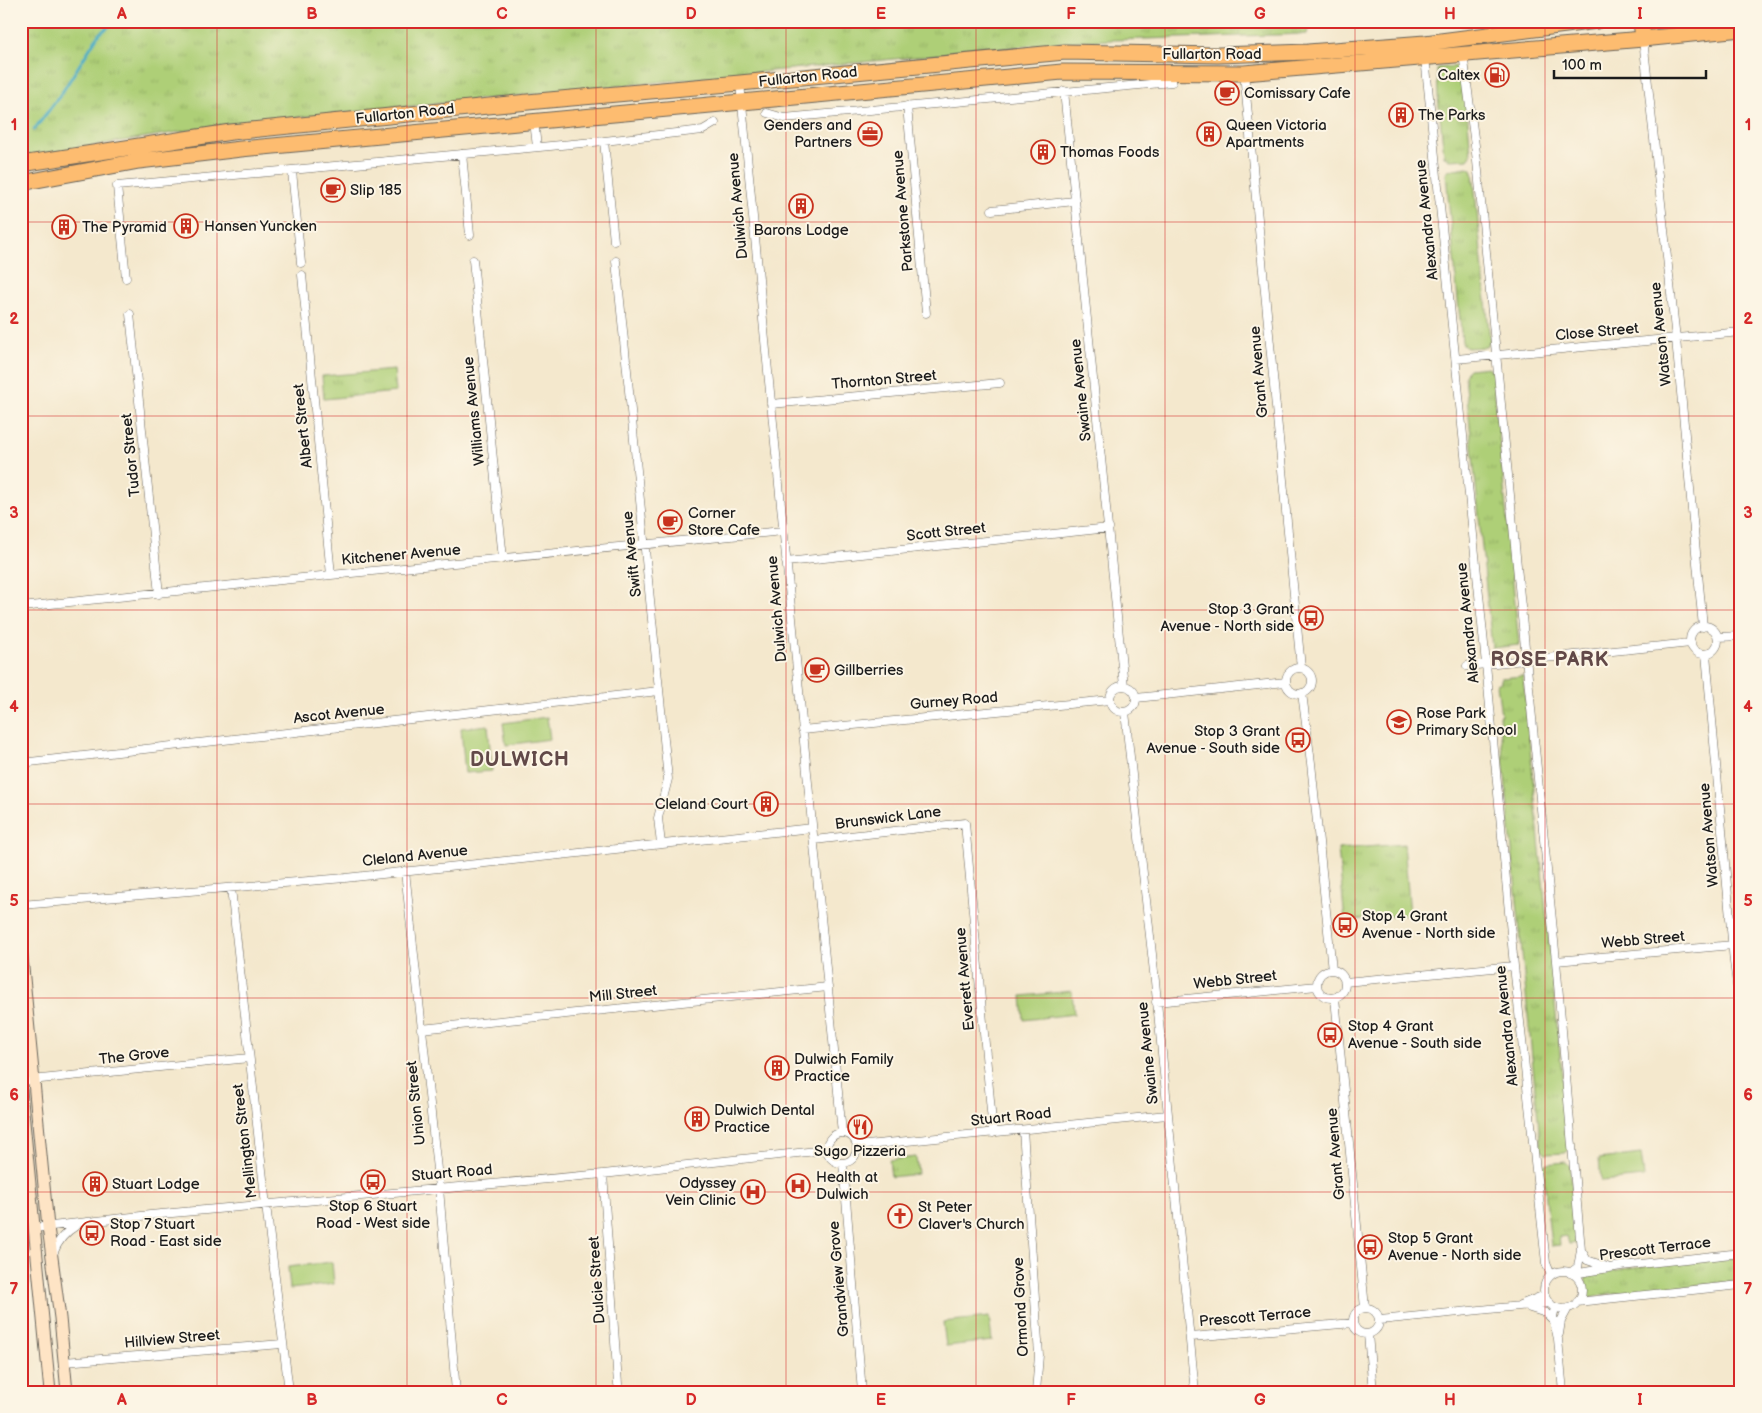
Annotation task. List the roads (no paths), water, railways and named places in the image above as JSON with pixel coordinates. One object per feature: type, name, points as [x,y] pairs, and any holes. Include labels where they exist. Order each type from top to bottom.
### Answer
[{"type":"highway","name":"Fullarton Road","points":[[21,164],[231,132],[532,101],[1065,52],[1241,55],[1308,52],[1456,39],[1597,21]]},
{"type":"highway","points":[[1641,21],[1643,39]]},
{"type":"highway","name":"Fullarton Road","points":[[21,183],[139,160],[241,149],[1065,72],[1244,73],[1741,29]]},
{"type":"highway","points":[[1456,39],[1463,53]]},
{"type":"highway","points":[[1241,55],[1244,73]]},
{"type":"highway","points":[[1004,58],[1006,78]]},
{"type":"highway","points":[[532,101],[534,121]]},
{"type":"main road","points":[[21,947],[48,1227],[67,1392]]},
{"type":"main road","points":[[21,1091],[50,1392]]},
{"type":"street","name":"Watson Avenue","points":[[1643,39],[1676,339],[1703,627]]},
{"type":"street","points":[[1463,53],[1477,161],[1556,961],[1581,1250],[1578,1267],[1572,1273]]},
{"type":"street","name":"Alexandra Avenue","points":[[1425,57],[1486,664],[1514,966],[1546,1263],[1551,1275]]},
{"type":"street","name":"Grant Avenue","points":[[1244,73],[1301,668]]},
{"type":"street","points":[[1006,78],[1008,96]]},
{"type":"street","name":"Fullarton Road","points":[[767,113],[784,118],[1172,82]]},
{"type":"street","name":"Dulwich Avenue","points":[[740,83],[842,1133]]},
{"type":"street","name":"Swaine Avenue","points":[[1064,91],[1124,686]]},
{"type":"street","name":"Parkstone Avenue","points":[[908,106],[926,313]]},
{"type":"street","points":[[534,121],[537,147]]},
{"type":"street","points":[[126,278],[117,186],[604,141],[703,130],[714,123]]},
{"type":"street","points":[[604,141],[614,241]]},
{"type":"street","points":[[462,154],[470,234]]},
{"type":"street","points":[[292,170],[301,263]]},
{"type":"street","points":[[992,210],[1075,201]]},
{"type":"street","name":"Williams Avenue","points":[[473,260],[503,559]]},
{"type":"street","name":"Swift Avenue","points":[[616,261],[668,779],[658,818],[661,844]]},
{"type":"street","name":"Albert Street","points":[[302,275],[331,575]]},
{"type":"street","name":"Tudor Street","points":[[130,314],[159,594]]},
{"type":"street","name":"Close Street","points":[[1456,359],[1741,332]]},
{"type":"street","name":"Thornton Street","points":[[771,404],[1000,384]]},
{"type":"street","name":"Scott Street","points":[[786,562],[1109,528]]},
{"type":"street","name":"Kitchener Avenue","points":[[21,607],[783,531]]},
{"type":"street","points":[[1703,627],[1713,630],[1718,638],[1714,650],[1706,654],[1696,651],[1691,643],[1694,631],[1703,627]]},
{"type":"street","points":[[1718,638],[1741,636]]},
{"type":"street","points":[[1467,666],[1691,643]]},
{"type":"street","name":"Watson Avenue","points":[[1706,654],[1741,1014]]},
{"type":"street","points":[[1301,668],[1308,672],[1312,681],[1308,689],[1302,693],[1293,692],[1286,682],[1288,673],[1291,670],[1301,668]]},
{"type":"street","points":[[1136,698],[1286,682]]},
{"type":"street","points":[[1120,686],[1124,686],[1132,690],[1136,698],[1134,706],[1124,712],[1112,707],[1110,700],[1112,691],[1120,686]]},
{"type":"street","name":"Ascot Avenue","points":[[21,763],[659,692]]},
{"type":"street","points":[[1302,693],[1332,970]]},
{"type":"street","name":"Gurney Road","points":[[802,730],[1110,700]]},
{"type":"street","name":"Swaine Avenue","points":[[1124,712],[1156,1002],[1195,1392]]},
{"type":"street","name":"Brunswick Lane","points":[[814,840],[965,823]]},
{"type":"street","name":"Everett Avenue","points":[[965,823],[993,1133]]},
{"type":"street","name":"Cleland Avenue","points":[[21,905],[231,888],[812,828]]},
{"type":"street","name":"Union Street","points":[[405,871],[439,1188],[456,1392]]},
{"type":"street","name":"Mellington Street","points":[[231,888],[282,1344],[289,1390]]},
{"type":"street","name":"Webb Street","points":[[1556,961],[1733,945]]},
{"type":"street","points":[[1345,982],[1514,966]]},
{"type":"street","points":[[1332,970],[1341,974],[1345,982],[1343,992],[1330,999],[1321,995],[1317,986],[1319,976],[1323,972],[1332,970]]},
{"type":"street","name":"Webb Street","points":[[1156,1002],[1317,986]]},
{"type":"street","name":"Mill Street","points":[[422,1029],[828,988]]},
{"type":"street","name":"Grant Avenue","points":[[1335,998],[1365,1308]]},
{"type":"street","name":"The Grove","points":[[21,1081],[249,1058]]},
{"type":"street","name":"Stuart Road","points":[[857,1146],[1167,1115]]},
{"type":"street","name":"Ormond Grove","points":[[1023,1130],[1039,1355],[1036,1392]]},
{"type":"street","points":[[842,1133],[854,1138],[857,1146],[855,1156],[843,1164],[830,1158],[826,1150],[830,1138],[842,1133]]},
{"type":"street","name":"Stuart Road","points":[[34,1228],[266,1204],[603,1174],[826,1150]]},
{"type":"street","name":"Grandview Grove","points":[[843,1164],[862,1392]]},
{"type":"street","name":"Dulcie Street","points":[[603,1174],[618,1384]]},
{"type":"street","points":[[52,1255],[56,1244],[66,1233],[81,1223]]},
{"type":"street","points":[[1581,1250],[1588,1260],[1610,1268]]},
{"type":"street","name":"Prescott Terrace","points":[[1572,1273],[1741,1254]]},
{"type":"street","points":[[1558,1339],[1561,1321],[1568,1308],[1580,1298],[1581,1287],[1580,1282],[1572,1273],[1560,1271],[1551,1275],[1544,1285],[1545,1295],[1552,1305],[1558,1339],[1563,1392]]},
{"type":"street","points":[[1577,1302],[1741,1285]]},
{"type":"street","points":[[1520,1307],[1545,1295]]},
{"type":"street","points":[[1380,1320],[1520,1307],[1552,1305],[1568,1308]]},
{"type":"street","points":[[1520,1307],[1546,1313],[1554,1321]]},
{"type":"street","points":[[1365,1308],[1374,1310],[1380,1320],[1376,1330],[1368,1334],[1359,1332],[1353,1323],[1357,1312],[1365,1308]]},
{"type":"street","name":"Prescott Terrace","points":[[1190,1337],[1353,1323]]},
{"type":"street","points":[[1368,1334],[1373,1392]]},
{"type":"street","name":"Hillview Street","points":[[64,1362],[282,1344]]},
{"type":"waterway","points":[[34,130],[61,94],[99,34],[116,21]]},
{"type":"place","name":"Caltex","points":[[1497,75]]},
{"type":"place","name":"Comissary Cafe","points":[[1227,93]]},
{"type":"place","name":"The Parks","points":[[1401,115]]},
{"type":"place","name":"Genders and Partners","points":[[870,134]]},
{"type":"place","name":"Queen Victoria Apartments","points":[[1209,134]]},
{"type":"place","name":"Thomas Foods","points":[[1043,152]]},
{"type":"place","name":"Slip 185","points":[[333,190]]},
{"type":"place","name":"Barons Lodge","points":[[801,206]]},
{"type":"place","name":"Hansen Yuncken","points":[[186,226]]},
{"type":"place","name":"The Pyramid","points":[[64,227]]},
{"type":"place","name":"Corner Store Cafe","points":[[670,522]]},
{"type":"place","name":"Stop 3 Grant Avenue - North side","points":[[1311,618]]},
{"type":"place","name":"Gillberries","points":[[817,670]]},
{"type":"place","name":"Rose Park Primary School","points":[[1399,722]]},
{"type":"place","name":"Stop 3 Grant Avenue - South side","points":[[1298,740]]},
{"type":"place","name":"Cleland Court","points":[[766,804]]},
{"type":"place","name":"Stop 4 Grant Avenue - North side","points":[[1345,925]]},
{"type":"place","name":"Stop 4 Grant Avenue - South side","points":[[1330,1035]]},
{"type":"place","name":"Dulwich Family Practice","points":[[777,1068]]},
{"type":"place","name":"Dulwich Dental Practice","points":[[697,1119]]},
{"type":"place","name":"Sugo Pizzeria","points":[[860,1127]]},
{"type":"place","name":"Stop 6 Stuart Road - West side","points":[[373,1182]]},
{"type":"place","name":"Stuart Lodge","points":[[95,1184]]},
{"type":"place","name":"Health at Dulwich","points":[[798,1186]]},
{"type":"place","name":"Odyssey Vein Clinic","points":[[753,1192]]},
{"type":"place","name":"St Peter Claver's Church","points":[[900,1216]]},
{"type":"place","name":"Stop 7 Stuart Road - East side","points":[[92,1233]]},
{"type":"place","name":"Stop 5 Grant Avenue - North side","points":[[1370,1247]]},
{"type":"district","name":"ROSE PARK","points":[[1550,660]]},
{"type":"district","name":"DULWICH","points":[[520,760]]}]
